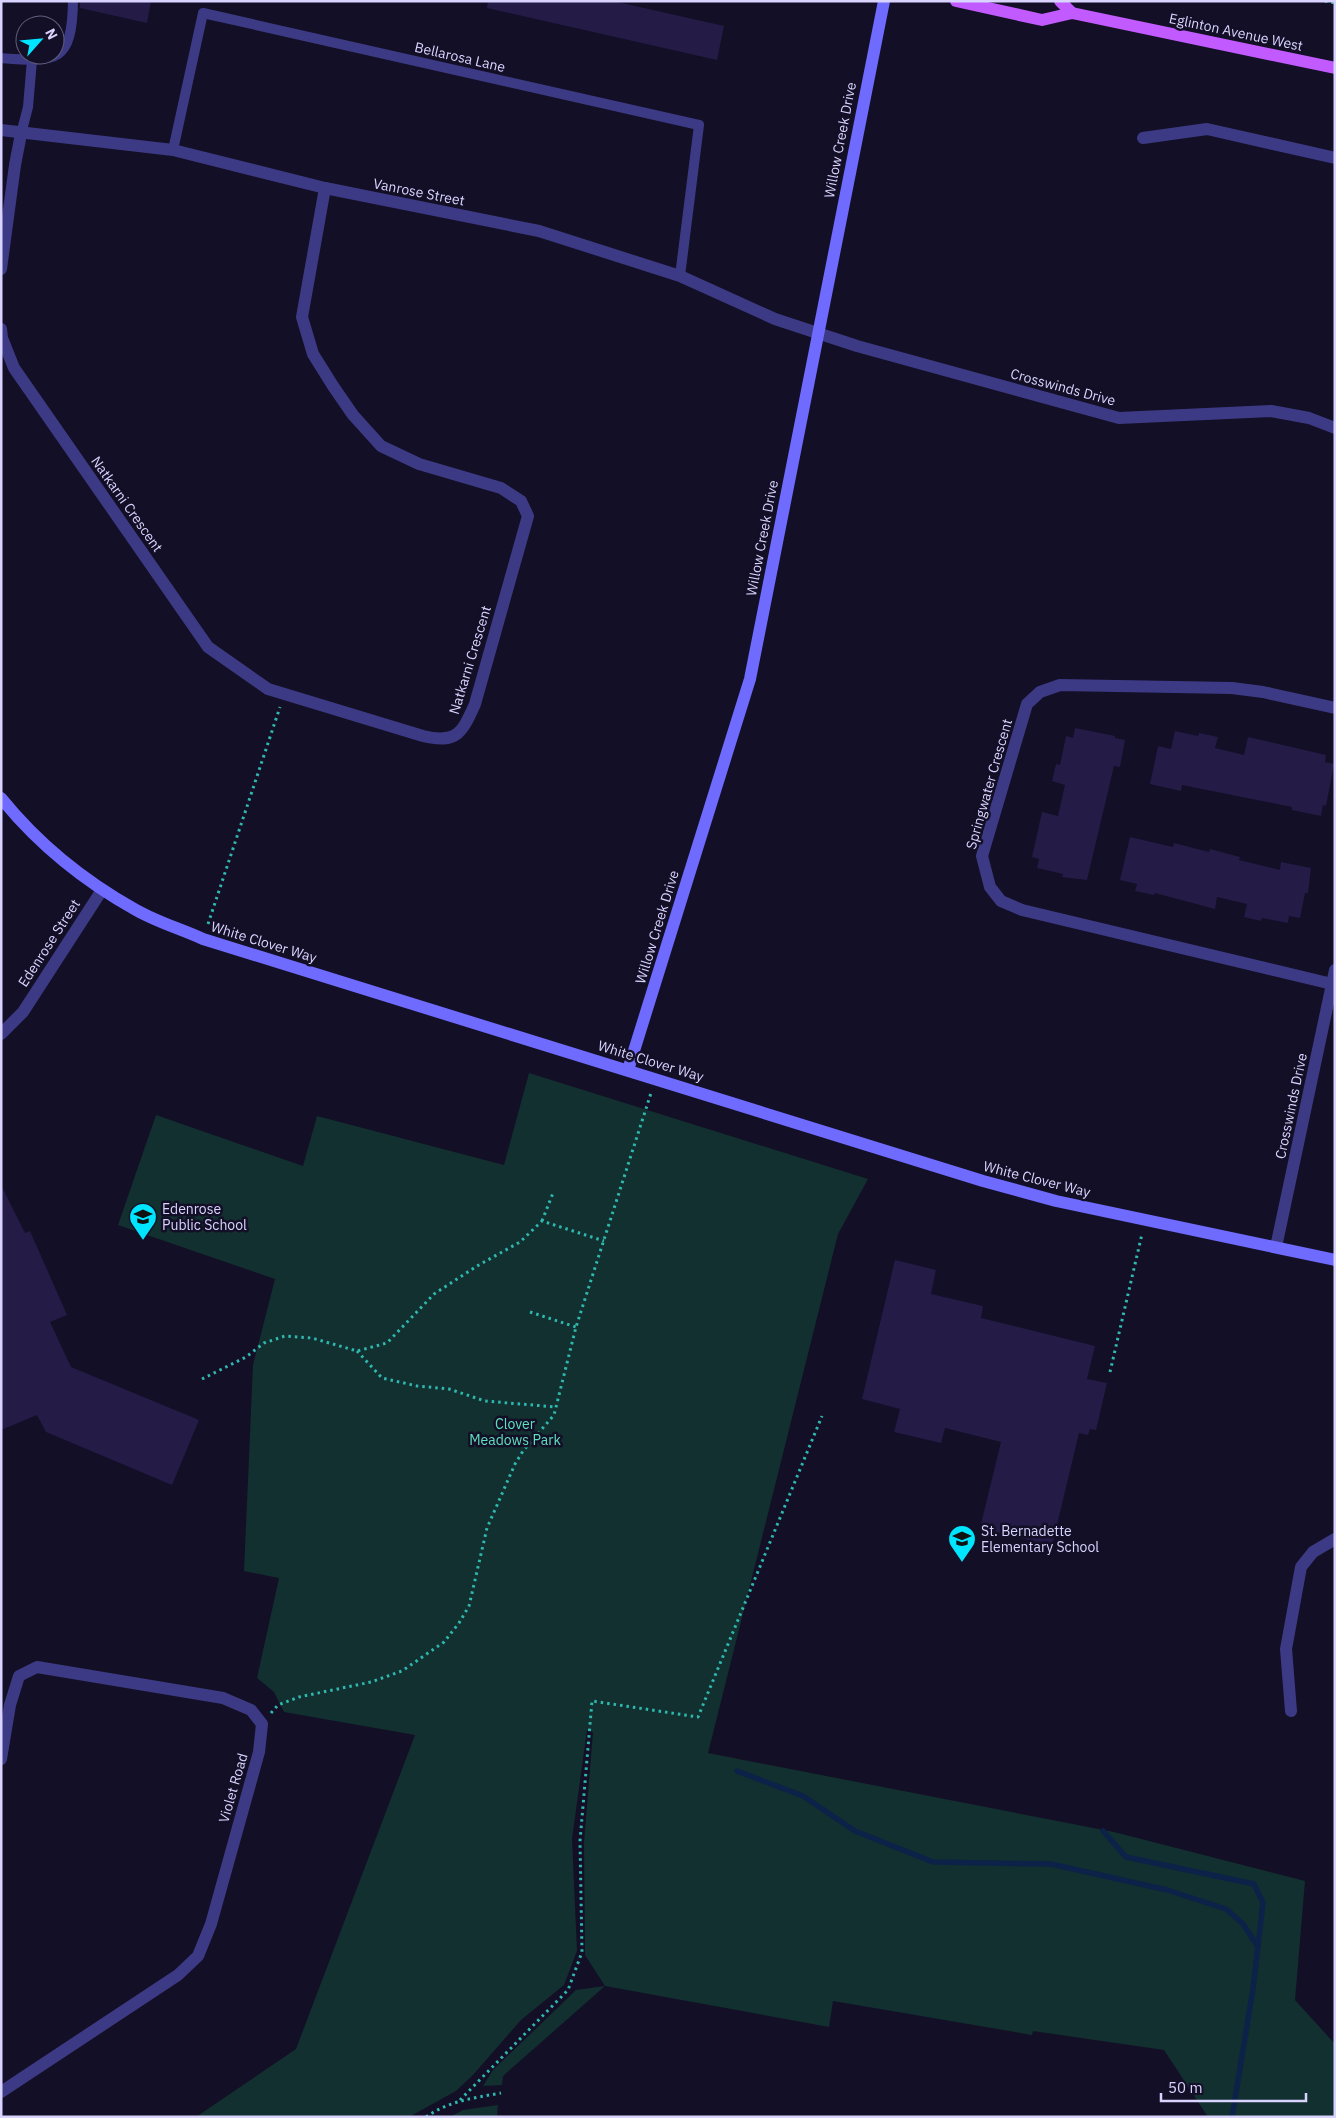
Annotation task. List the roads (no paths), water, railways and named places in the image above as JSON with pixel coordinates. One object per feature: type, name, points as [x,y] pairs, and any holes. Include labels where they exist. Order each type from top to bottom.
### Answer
[{"type":"main road","name":"Eglinton Avenue West","points":[[956,1],[1042,20],[1072,13],[1335,68]]},
{"type":"main road","points":[[1060,1],[1072,13]]},
{"type":"street","name":"Willow Creek Drive","points":[[628,1070],[750,679],[817,332],[884,1]]},
{"type":"street","points":[[1143,138],[1207,129],[1335,158]]},
{"type":"street","name":"Vanrose Street","points":[[1,130],[22,134],[173,150],[325,188],[539,232],[680,276],[775,319],[817,332]]},
{"type":"street","points":[[1,270],[14,165],[22,134]]},
{"type":"street","name":"Natkarni Crescent","points":[[1,329],[2,338],[14,368],[208,647],[268,689],[423,736],[441,740],[452,737],[466,724],[475,704],[528,516],[520,501],[501,488],[419,464],[381,446],[353,415],[332,386],[313,354],[302,318],[325,188]]},
{"type":"street","name":"Crosswinds Drive","points":[[817,332],[867,348],[1119,418],[1270,411],[1309,418],[1335,428]]},
{"type":"street","name":"Springwater Crescent","points":[[1332,984],[1022,910],[1001,901],[990,887],[982,856],[1027,704],[1040,692],[1060,685],[1232,688],[1263,692],[1335,708]]},
{"type":"street","name":"White Clover Way","points":[[1,798],[44,844],[77,874],[138,911],[203,939],[983,1181],[1056,1201],[1335,1260]]},
{"type":"street","name":"Edenrose Street","points":[[1,1034],[23,1012],[102,890]]},
{"type":"street","name":"Crosswinds Drive","points":[[1276,1247],[1335,970]]},
{"type":"street","points":[[1291,1711],[1286,1649],[1301,1567],[1313,1552],[1335,1539]]},
{"type":"street","name":"Violet Road","points":[[1,1759],[10,1706],[18,1676],[36,1667],[223,1698],[251,1710],[262,1724],[259,1752],[211,1924],[198,1956],[178,1975],[1,2092]]},
{"type":"lane","points":[[65,47],[70,37],[73,1]]},
{"type":"lane","name":"Bellarosa Lane","points":[[173,150],[203,13],[699,125],[680,276]]},
{"type":"lane","points":[[1,58],[15,59]]},
{"type":"lane","points":[[22,134],[28,107],[32,65]]},
{"type":"waterway","points":[[737,1771],[803,1796],[855,1831],[933,1862],[1051,1864],[1167,1890],[1226,1909],[1243,1924],[1258,1947]]},
{"type":"waterway","points":[[1103,1831],[1126,1857],[1254,1884],[1263,1903],[1253,1989],[1232,2117]]},
{"type":"place","name":"Edenrose Public School","points":[[143,1241]]},
{"type":"place","name":"St. Bernadette Elementary School","points":[[962,1563]]},
{"type":"park label","name":"Clover Meadows Park","points":[[515,1432]]}]
